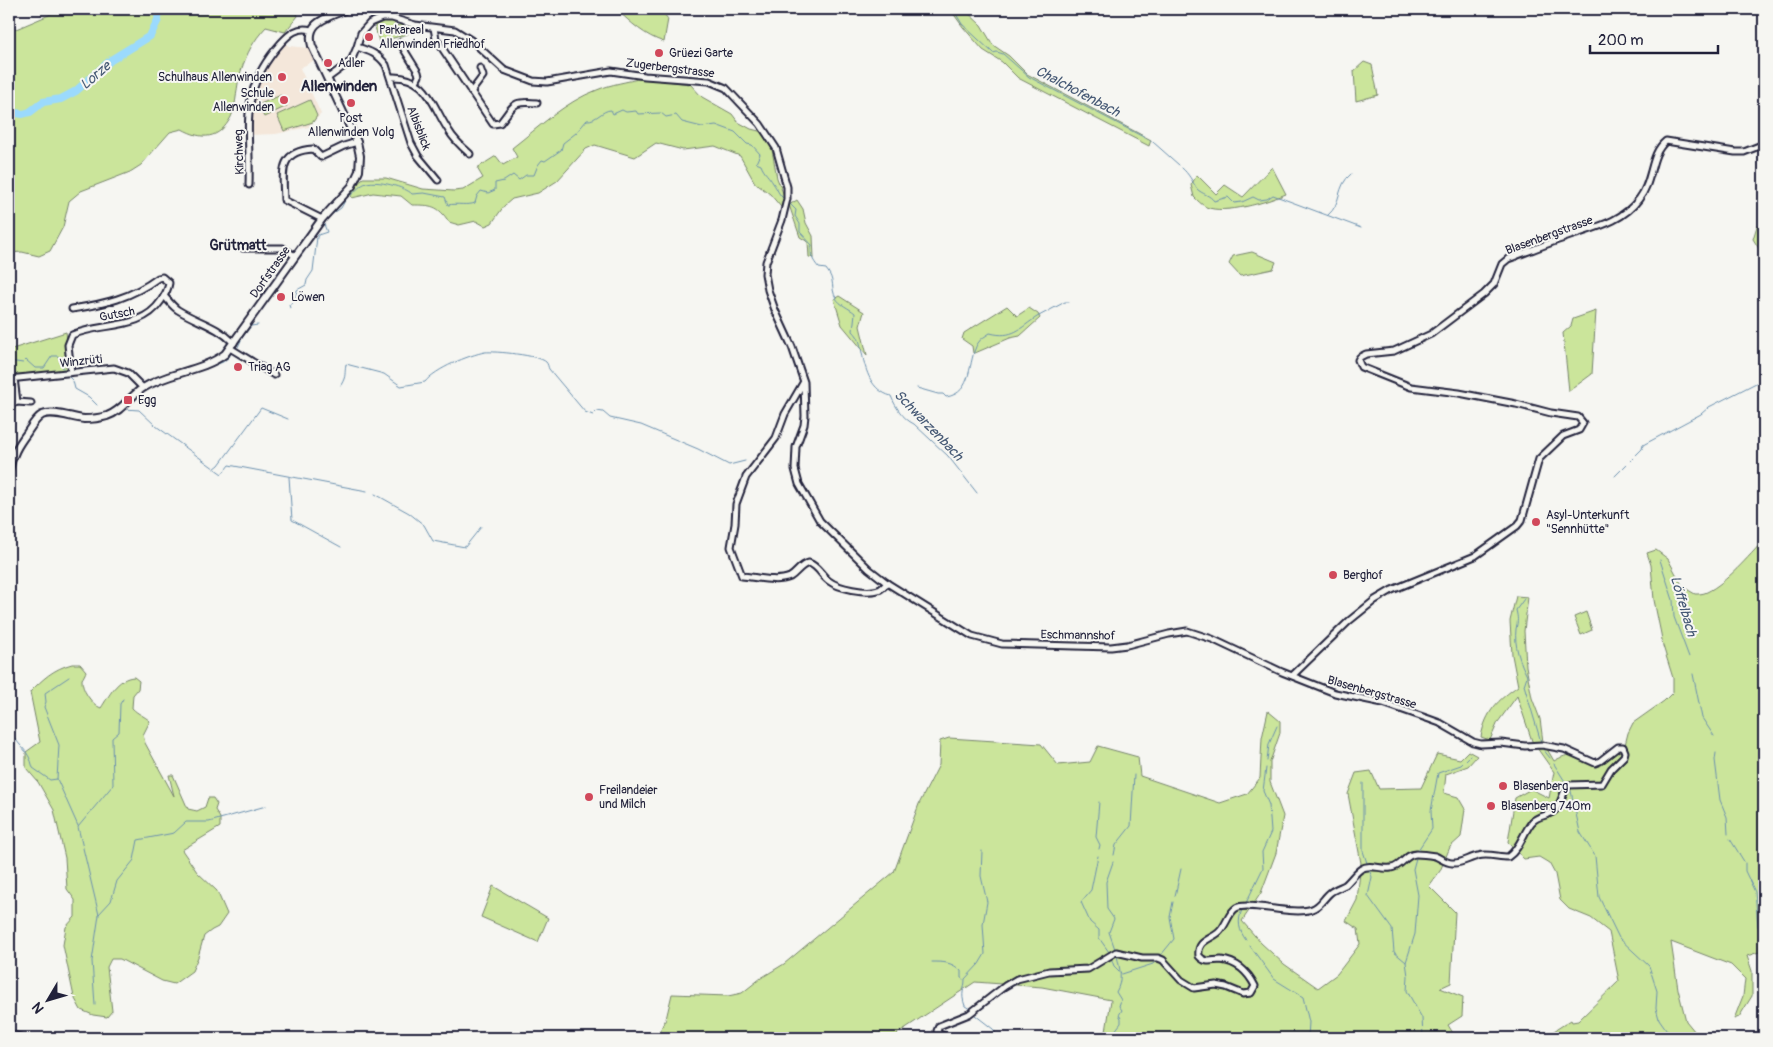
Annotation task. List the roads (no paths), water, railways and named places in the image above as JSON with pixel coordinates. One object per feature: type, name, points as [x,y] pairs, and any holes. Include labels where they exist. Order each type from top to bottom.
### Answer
[{"type":"main road","points":[[11,1036],[20,1038]]},
{"type":"street","points":[[311,30],[318,22],[346,9]]},
{"type":"street","name":"Zugerbergstrasse","points":[[328,78],[351,62],[364,28],[382,18],[399,19],[414,25],[450,29],[463,34],[504,70],[533,81],[547,82],[611,71],[645,76],[709,81],[726,88],[760,124],[776,148],[787,187],[786,202],[777,237],[766,262],[765,274],[775,310],[792,347],[804,382],[804,425],[794,456],[799,484],[820,521],[869,570],[921,605]]},
{"type":"street","name":"Kirchweg","points":[[249,185],[248,122],[254,85],[265,62],[287,36],[301,28],[311,30]]},
{"type":"street","points":[[434,28],[436,39],[493,124],[500,123],[515,104],[537,102]]},
{"type":"street","name":"Dorfstrasse","points":[[9,470],[14,453],[21,440],[42,416],[56,414],[85,419],[107,416],[118,410],[143,388],[218,358],[232,346],[322,218],[356,178],[360,162],[357,142],[312,46],[311,30]]},
{"type":"street","name":"Albisblick","points":[[400,43],[418,72],[419,76],[416,82],[428,95],[450,133],[470,154]]},
{"type":"street","name":"Albisblick","points":[[357,47],[372,52],[380,57],[386,65],[411,143],[418,156],[438,180]]},
{"type":"street","points":[[471,92],[483,76],[480,68]]},
{"type":"street","points":[[391,77],[409,78],[416,82]]},
{"type":"street","points":[[322,218],[284,200],[283,176],[286,161],[288,157],[302,150],[313,150],[321,156],[357,142]]},
{"type":"street","name":"Blasenbergstrasse","points":[[950,1038],[939,1034],[937,1031],[939,1026],[969,1014],[1017,979],[1049,971],[1088,968],[1116,952],[1142,958],[1158,958],[1163,960],[1182,980],[1194,988],[1216,985],[1244,994],[1251,993],[1255,986],[1242,968],[1221,960],[1206,961],[1198,956],[1201,944],[1222,929],[1237,908],[1307,911],[1318,906],[1330,893],[1346,884],[1365,866],[1395,868],[1402,864],[1408,856],[1415,854],[1434,856],[1453,863],[1478,855],[1508,858],[1516,849],[1524,832],[1533,820],[1538,816],[1552,813],[1556,809],[1563,792],[1569,785],[1602,784],[1611,769],[1624,756],[1623,747],[1618,747],[1595,763],[1564,749],[1542,745],[1481,744],[1472,742],[1440,723],[1429,719],[1383,704],[1334,693],[1300,681],[1293,676],[1349,621],[1375,600],[1392,590],[1475,556],[1517,526],[1522,520],[1539,459],[1563,436],[1579,430],[1583,423],[1578,417],[1551,413],[1516,404],[1459,393],[1411,387],[1361,367],[1358,360],[1363,354],[1394,351],[1431,334],[1484,294],[1494,284],[1502,264],[1508,259],[1612,222],[1640,198],[1650,178],[1655,155],[1666,142],[1734,152],[1744,152],[1764,144]]},
{"type":"street","points":[[243,248],[284,248],[295,256]]},
{"type":"street","name":"Gutsch","points":[[71,372],[68,345],[72,335],[83,330],[141,320],[150,314],[164,296],[169,283],[162,277],[158,278],[134,294],[111,302],[72,309]]},
{"type":"street","points":[[164,296],[176,309],[224,333],[232,346],[274,375]]},
{"type":"street","name":"Winzrüti","points":[[17,402],[12,379],[71,372],[114,368],[132,376],[143,388]]},
{"type":"street","points":[[804,382],[785,414],[776,438],[746,477],[736,504],[731,547],[742,576],[782,579],[794,574],[801,566],[809,563],[816,567],[830,582],[839,587],[872,591],[883,588],[887,583]]},
{"type":"street","points":[[9,404],[31,402]]},
{"type":"street","name":"Eschmannshof","points":[[921,605],[972,636],[1002,644],[1111,647],[1187,631],[1212,639],[1293,676]]},
{"type":"waterway","name":"Lorze","points":[[9,112],[23,114],[30,112],[43,102],[61,99],[76,91],[111,60],[150,36],[158,20],[159,9]]},
{"type":"waterway","name":"Chalchofenbach","points":[[953,9],[962,24],[993,53],[1003,54],[1029,77],[1153,142],[1179,165]]},
{"type":"waterway","name":"Schwarzenbach","points":[[351,195],[361,186],[377,182],[409,191],[412,194],[424,193],[445,197],[448,205],[475,203],[481,191],[488,193],[495,190],[495,183],[504,181],[513,175],[519,180],[526,175],[534,175],[542,160],[545,161],[561,150],[563,143],[576,133],[587,120],[593,119],[608,110],[611,110],[613,114],[622,110],[626,112],[636,111],[638,114],[661,113],[666,117],[676,115],[682,122],[702,127],[716,125],[735,132],[760,154],[756,163],[761,165],[779,194],[785,200]]},
{"type":"waterway","points":[[1182,168],[1189,175],[1197,189],[1214,201],[1228,197],[1234,203],[1253,197],[1259,200],[1267,199],[1273,195],[1361,228]]},
{"type":"waterway","points":[[1328,215],[1335,206],[1343,184],[1351,174]]},
{"type":"waterway","name":"Schwarzenbach","points":[[325,219],[341,208],[347,197]]},
{"type":"waterway","name":"Schwarzenbach","points":[[788,202],[796,210],[795,216],[800,224],[800,232],[812,245],[811,254],[813,260],[819,268],[826,269],[829,273],[836,298],[842,305],[855,313],[853,331],[859,341],[870,379],[874,385],[891,396],[903,416],[948,456],[977,493]]},
{"type":"waterway","name":"Schwarzenbach","points":[[290,308],[289,305],[295,301],[297,290],[306,285],[313,271],[317,237],[327,232],[323,222]]},
{"type":"waterway","points":[[917,388],[943,394],[946,397],[955,394],[966,383],[975,350],[982,338],[990,333],[1005,335],[1016,331],[1037,317],[1068,302]]},
{"type":"waterway","name":"Schwarzenbach","points":[[238,347],[251,326],[258,325]]},
{"type":"waterway","points":[[341,385],[345,377],[346,364],[384,374],[401,386],[425,382],[436,372],[462,359],[485,352],[526,355],[546,362],[549,369],[585,412],[593,415],[597,411],[603,412],[610,418],[641,425],[698,449],[729,465],[745,461]]},
{"type":"waterway","name":"Schwarzenbach","points":[[9,361],[23,363],[26,360],[35,368],[44,368],[52,356],[58,356],[62,361],[63,368]]},
{"type":"waterway","name":"Schwarzenbach","points":[[207,368],[223,362],[230,356]]},
{"type":"waterway","name":"Schwarzenbach","points":[[69,377],[73,381],[75,389],[89,397],[97,405]]},
{"type":"waterway","name":"Schwarzenbach","points":[[152,386],[177,377]]},
{"type":"waterway","points":[[1615,476],[1642,449],[1643,445],[1701,414],[1709,407],[1756,383],[1764,381]]},
{"type":"waterway","name":"Schwarzenbach","points":[[126,409],[146,389]]},
{"type":"waterway","points":[[214,469],[219,465],[261,408],[288,419]]},
{"type":"waterway","points":[[125,409],[139,410],[156,426],[222,474],[229,465],[367,491]]},
{"type":"waterway","points":[[289,477],[292,520],[341,547]]},
{"type":"waterway","points":[[375,494],[409,513],[424,525],[433,541],[465,547],[481,527]]},
{"type":"waterway","name":"Löffelbach","points":[[1660,560],[1673,600],[1674,617],[1689,657]]},
{"type":"waterway","points":[[1524,599],[1516,610],[1518,620],[1516,642],[1527,676],[1524,685],[1541,742]]},
{"type":"waterway","name":"Löffelbach","points":[[1693,674],[1702,718],[1714,736]]},
{"type":"waterway","points":[[69,677],[45,693],[46,702],[44,707],[59,745],[57,779],[78,826]]},
{"type":"waterway","points":[[95,1005],[92,961],[99,915],[78,827],[113,785],[112,738],[119,732],[120,704],[123,699]]},
{"type":"waterway","points":[[1267,761],[1269,744],[1277,726]]},
{"type":"waterway","points":[[9,728],[15,739],[29,756],[33,768],[50,780],[57,779]]},
{"type":"waterway","points":[[1543,749],[1550,758]]},
{"type":"waterway","name":"Löffelbach","points":[[1716,753],[1715,760],[1720,800],[1727,817],[1728,834]]},
{"type":"waterway","points":[[1418,850],[1432,829],[1431,811],[1438,773],[1461,765],[1470,756]]},
{"type":"waterway","points":[[1554,764],[1566,783]]},
{"type":"waterway","points":[[1246,903],[1263,868],[1262,852],[1271,832],[1269,805],[1263,791],[1266,768]]},
{"type":"waterway","points":[[1114,855],[1116,845],[1131,826],[1134,775]]},
{"type":"waterway","points":[[1363,783],[1363,851],[1367,863]]},
{"type":"waterway","points":[[1571,791],[1580,832],[1595,856],[1599,897],[1619,938],[1649,966],[1657,991],[1656,1008],[1659,1019],[1671,1036],[1670,1038]]},
{"type":"waterway","points":[[1099,802],[1096,837],[1100,845],[1099,849]]},
{"type":"waterway","points":[[99,914],[111,901],[117,881],[134,860],[138,840],[174,833],[186,822],[209,822],[266,806]]},
{"type":"waterway","name":"Löffelbach","points":[[1730,839],[1745,863],[1745,871],[1755,892],[1758,926],[1760,931],[1764,932]]},
{"type":"waterway","points":[[970,1009],[965,1006],[963,998],[965,979],[979,964],[985,954],[983,924],[987,902],[981,876],[982,851]]},
{"type":"waterway","points":[[1098,856],[1091,890],[1081,902],[1090,922],[1099,930],[1099,938],[1109,952]]},
{"type":"waterway","points":[[1416,858],[1413,869],[1418,895],[1415,934],[1406,962],[1408,976],[1407,991],[1422,1018],[1423,1038]]},
{"type":"waterway","points":[[1113,862],[1106,882],[1107,909],[1114,919],[1109,932],[1115,949]]},
{"type":"waterway","points":[[1175,896],[1181,869]]},
{"type":"waterway","points":[[1369,870],[1372,877],[1368,896],[1392,929],[1394,952],[1406,962]]},
{"type":"waterway","points":[[1161,955],[1174,939],[1170,917],[1173,902]]},
{"type":"waterway","points":[[1242,910],[1240,926],[1246,940]]},
{"type":"waterway","points":[[1250,946],[1274,979],[1303,997],[1309,1022],[1308,1038]]},
{"type":"waterway","points":[[1115,1038],[1114,1032],[1121,1023],[1119,1015],[1122,1010],[1119,1006],[1121,1000],[1116,992],[1120,979],[1117,956]]},
{"type":"waterway","points":[[1111,958],[1114,966],[1121,973]]},
{"type":"waterway","points":[[1122,974],[1153,964],[1156,960]]},
{"type":"waterway","points":[[932,962],[951,964],[961,971],[961,978],[963,979]]},
{"type":"waterway","points":[[975,1015],[993,1029],[999,1038]]},
{"type":"place","name":"Parkareal Allenwinden Friedhof","points":[[369,37]]},
{"type":"place","name":"Grüezi Garte","points":[[659,53]]},
{"type":"place","name":"Adler","points":[[328,63]]},
{"type":"place","name":"Schulhaus Allenwinden","points":[[282,77]]},
{"type":"place","name":"Schule Allenwinden","points":[[284,100]]},
{"type":"place","name":"Post Allenwinden Volg","points":[[351,103]]},
{"type":"place","name":"Löwen","points":[[281,297]]},
{"type":"place","name":"Triag AG","points":[[238,367]]},
{"type":"place","name":"Egg","points":[[128,400]]},
{"type":"place","name":"Asyl-Unterkunft \"Sennhütte\"","points":[[1536,522]]},
{"type":"place","name":"Berghof","points":[[1333,575]]},
{"type":"place","name":"Blasenberg","points":[[1503,786]]},
{"type":"place","name":"Freilandeier und Milch","points":[[589,797]]},
{"type":"place","name":"Blasenberg 740m","points":[[1491,806]]},
{"type":"district","name":"Allenwinden","points":[[339,86]]},
{"type":"district","name":"Grütmatt","points":[[238,245]]}]
